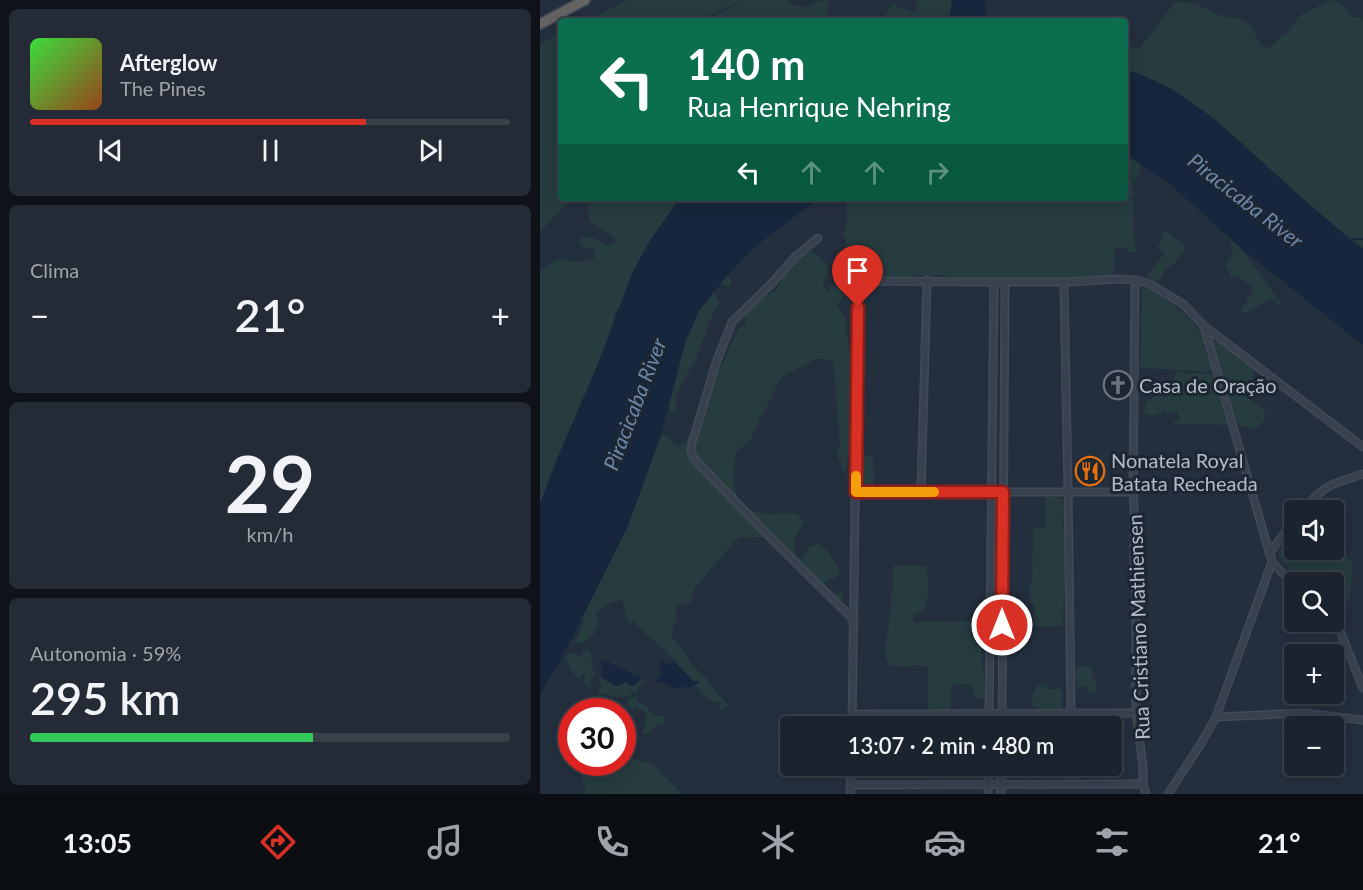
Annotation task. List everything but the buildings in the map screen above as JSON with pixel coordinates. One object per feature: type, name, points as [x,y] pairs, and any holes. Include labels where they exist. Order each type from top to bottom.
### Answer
[{"type":"highway","points":[[540,24],[585,0]]},
{"type":"street","points":[[818,238],[795,257],[732,322],[716,363],[691,451],[694,459],[854,620]]},
{"type":"street","points":[[1136,713],[852,714],[858,284],[860,281],[1064,282],[1119,279],[1150,284],[1183,304],[1204,326],[1363,447]]},
{"type":"street","points":[[921,492],[927,280]]},
{"type":"street","name":"Rua Cristiano Mathiensen","points":[[1135,280],[1133,492],[1137,615],[1136,713],[1146,794]]},
{"type":"street","points":[[989,714],[994,282]]},
{"type":"street","points":[[1002,714],[1005,282]]},
{"type":"street","points":[[1064,282],[1071,713]]},
{"type":"street","points":[[1204,326],[1269,554],[1272,562],[1284,575]]},
{"type":"street","points":[[1312,500],[1332,484],[1363,474]]},
{"type":"street","points":[[856,492],[1133,492]]},
{"type":"street","points":[[1269,554],[1284,534]]},
{"type":"street","points":[[1168,794],[1215,717],[1272,562]]},
{"type":"street","points":[[1340,632],[1363,688]]},
{"type":"street","points":[[1215,717],[1305,713],[1363,720]]},
{"type":"street","points":[[850,794],[851,776]]},
{"type":"street","points":[[988,776],[988,794]]},
{"type":"street","points":[[1001,776],[1001,794]]},
{"type":"street","points":[[851,785],[1143,784]]},
{"type":"green space","points":[[627,0],[787,0],[788,3],[803,7],[829,0],[825,18],[710,18],[742,1],[701,18],[592,18]]},
{"type":"green space","points":[[916,0],[958,0],[957,18],[882,18],[892,4],[913,12],[916,11]]},
{"type":"green space","points":[[1332,0],[1344,6],[1353,17],[1360,17],[1363,20],[1363,257],[1128,101],[1128,47],[1140,48],[1175,2],[1193,3],[1220,15],[1244,21],[1250,26],[1261,44],[1268,48],[1288,32],[1299,16]]},
{"type":"green space","points":[[558,35],[558,201],[569,201],[540,232],[540,44]]},
{"type":"green space","points":[[1128,156],[1140,164],[1140,174],[1133,184],[1136,192],[1133,198],[1133,227],[1136,252],[1128,252],[1128,248],[1115,248],[1113,276],[964,278],[940,274],[933,277],[925,275],[890,279],[868,272],[855,283],[837,305],[847,322],[848,349],[854,360],[856,371],[855,385],[849,404],[849,450],[846,479],[837,455],[840,444],[833,361],[818,358],[778,381],[750,441],[736,452],[734,471],[737,499],[742,505],[758,512],[798,515],[804,522],[795,541],[796,555],[803,559],[809,547],[819,544],[826,549],[841,572],[834,578],[823,582],[823,585],[831,593],[837,595],[845,585],[840,606],[775,536],[741,537],[735,541],[697,585],[691,602],[676,606],[676,619],[672,631],[676,643],[693,666],[728,705],[718,713],[721,702],[705,697],[686,677],[671,656],[635,622],[628,622],[622,600],[612,602],[594,614],[599,624],[593,635],[582,643],[575,642],[585,619],[575,622],[654,448],[662,435],[668,436],[678,447],[689,437],[695,414],[707,406],[718,372],[739,328],[746,324],[744,312],[754,302],[776,290],[788,269],[805,253],[816,254],[827,266],[828,271],[823,283],[828,292],[829,285],[839,287],[845,277],[846,237],[843,234],[847,222],[846,201],[1128,201]]},
{"type":"green space","points":[[591,201],[700,201],[614,314],[611,347],[564,459],[554,466],[561,473],[540,528],[540,271],[559,259],[579,262],[593,260],[595,256],[593,249],[583,247],[580,243],[580,239],[584,237],[594,238],[606,246],[614,244],[616,241],[613,236],[594,225],[588,217]]},
{"type":"green space","points":[[1166,230],[1185,246],[1185,249],[1174,264],[1164,270],[1162,277],[1156,282],[1147,276],[1165,253],[1157,247]]},
{"type":"green space","points":[[1230,243],[1240,247],[1281,303],[1278,305],[1274,298],[1244,314],[1241,311],[1255,283],[1250,285],[1234,275],[1232,278],[1229,275],[1231,271],[1227,271],[1225,265],[1232,256],[1233,250]]},
{"type":"green space","points":[[729,258],[734,258],[727,271],[731,281],[730,285],[717,283],[712,289],[720,304],[715,308],[694,363],[676,397],[676,413],[670,411],[663,397],[668,382],[670,350],[680,336],[688,308],[719,265]]},
{"type":"green space","points":[[1146,288],[1174,305],[1195,324],[1207,344],[1215,372],[1140,368],[1142,290]]},
{"type":"green space","points":[[1213,341],[1221,344],[1254,368],[1250,401],[1265,409],[1264,421],[1255,429],[1236,424]]},
{"type":"green space","points":[[1177,371],[1215,374],[1225,406],[1224,418],[1229,419],[1229,423],[1226,425],[1175,424],[1173,421],[1181,420],[1175,411],[1167,413],[1164,410],[1162,414],[1145,415],[1145,403],[1172,384]]},
{"type":"green space","points":[[861,456],[873,456],[874,487],[863,483],[859,476]]},
{"type":"green space","points":[[1055,496],[1061,499],[1063,531],[1066,533],[1063,626],[1033,626],[1034,604],[1031,603],[1030,582],[1032,581],[1033,528],[1046,528],[1046,497]]},
{"type":"green space","points":[[1284,541],[1284,560],[1344,560],[1344,557],[1353,560],[1350,598],[1344,603],[1344,572],[1293,572],[1281,560],[1278,553]]},
{"type":"green space","points":[[893,566],[927,566],[926,605],[924,611],[913,614],[913,622],[970,621],[975,617],[979,630],[986,699],[974,697],[972,684],[952,685],[950,711],[928,711],[928,668],[889,665],[885,656]]},
{"type":"green space","points":[[585,650],[589,651],[592,658],[591,663],[595,675],[590,680],[591,688],[583,682],[586,674],[583,673],[579,679],[565,659],[569,653],[580,657]]},
{"type":"green space","points":[[1092,666],[1097,691],[1089,692],[1088,686],[1078,687],[1077,679],[1073,679],[1073,667]]},
{"type":"green space","points":[[601,677],[621,683],[643,680],[637,693],[632,691],[630,696],[618,696],[618,698],[615,696],[613,698],[609,694],[608,696],[607,693],[600,696],[597,689],[601,688]]},
{"type":"green space","points":[[1046,685],[1046,689],[1062,689],[1062,710],[1038,711],[1038,707],[1032,706],[1036,686]]},
{"type":"green space","points":[[636,699],[638,704],[643,703],[654,716],[664,716],[664,725],[660,723],[645,735],[642,732],[647,713],[642,709],[639,711]]},
{"type":"green space","points":[[1293,704],[1338,704],[1338,706],[1293,707]]},
{"type":"green space","points":[[636,760],[654,765],[682,794],[586,794],[582,776],[636,776]]},
{"type":"green space","points":[[1069,776],[1092,776],[1079,777],[1079,781],[1069,780]]},
{"type":"water","points":[[952,0],[985,0],[986,18],[949,18]]},
{"type":"water","name":"Piracicaba River","points":[[1128,70],[1172,89],[1216,120],[1301,197],[1363,248],[1363,345],[1240,247],[1171,185],[1128,156]]},
{"type":"water","name":"Piracicaba River","points":[[679,201],[815,201],[753,248],[699,311],[685,343],[662,432],[628,526],[567,648],[540,695],[540,503],[597,366],[633,271],[649,242]]},
{"type":"water","points":[[661,660],[663,663],[676,663],[693,681],[699,683],[688,688],[682,686],[672,688],[667,683],[655,681],[658,677],[662,677],[663,672],[659,669],[662,668],[658,665]]},
{"type":"water","points":[[602,661],[608,661],[641,678],[633,686],[628,685],[627,682],[619,686],[613,685],[601,677],[603,675],[601,673],[603,672]]},
{"type":"waterway","points":[[1348,240],[1363,239]]},
{"type":"slow traffic","points":[[856,476],[856,492],[934,492]]},
{"type":"place","name":"Casa de Oração","points":[[1118,385]]},
{"type":"place","name":"Nonatela Royal Batata Recheada","points":[[1090,471]]},
{"type":"route","points":[[858,307],[856,492],[1003,492],[1002,625]]}]
